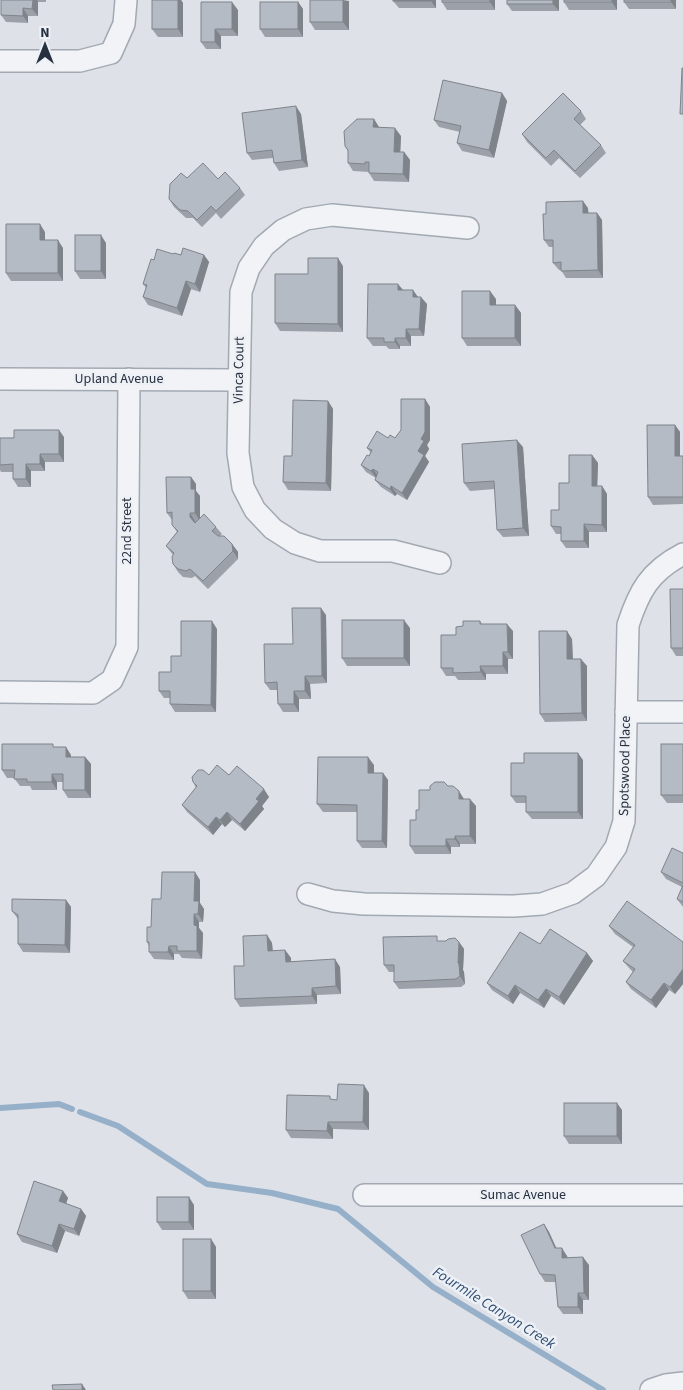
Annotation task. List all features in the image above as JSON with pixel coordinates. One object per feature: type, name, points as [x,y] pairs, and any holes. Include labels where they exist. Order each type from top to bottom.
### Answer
[{"type":"street","points":[[0,61],[80,61],[111,53],[124,24],[126,0]]},
{"type":"street","name":"Vinca Court","points":[[440,563],[393,550],[320,551],[295,543],[273,530],[255,510],[243,487],[238,453],[241,292],[249,268],[264,246],[283,230],[306,219],[332,216],[468,228]]},
{"type":"street","name":"Upland Avenue","points":[[0,379],[239,380]]},
{"type":"street","name":"22nd Street","points":[[0,692],[93,693],[112,680],[127,648],[129,379]]},
{"type":"street","name":"Spotswood Place","points":[[308,894],[333,901],[364,904],[514,906],[542,904],[573,893],[596,876],[616,847],[624,821],[628,625],[636,600],[650,578],[669,561],[683,554]]},
{"type":"street","points":[[626,712],[683,712]]},
{"type":"street","name":"Sumac Avenue","points":[[364,1195],[683,1195]]},
{"type":"street","points":[[651,1390],[666,1385],[683,1383]]},
{"type":"building","points":[[1,0],[33,0],[32,9],[23,8],[23,16],[1,15]]},
{"type":"building","points":[[152,0],[178,0],[178,29],[152,29]]},
{"type":"building","points":[[310,0],[343,0],[343,22],[310,22]]},
{"type":"building","points":[[431,0],[431,1],[393,1]]},
{"type":"building","points":[[442,0],[490,0],[490,2],[442,2]]},
{"type":"building","points":[[507,0],[553,0],[553,4],[507,4]]},
{"type":"building","points":[[564,0],[612,0],[612,2],[564,2]]},
{"type":"building","points":[[624,0],[671,0],[671,2],[624,2]]},
{"type":"building","points":[[201,2],[232,2],[232,29],[215,29],[215,42],[201,42]]},
{"type":"building","points":[[260,2],[298,2],[298,29],[260,29]]},
{"type":"building","points":[[682,68],[683,114],[680,114]]},
{"type":"building","points":[[443,80],[502,93],[489,150],[457,143],[461,126],[434,120]]},
{"type":"building","points":[[563,93],[581,111],[574,119],[601,145],[575,171],[554,150],[546,158],[522,134]]},
{"type":"building","points":[[296,106],[302,160],[274,163],[272,150],[247,153],[242,113]]},
{"type":"building","points":[[357,119],[374,119],[373,127],[395,128],[394,152],[404,152],[403,174],[369,173],[369,162],[365,162],[365,164],[348,163],[348,150],[345,146],[344,131]]},
{"type":"building","points":[[203,163],[218,179],[225,172],[240,188],[216,211],[211,206],[197,220],[188,211],[180,210],[169,199],[170,184],[181,173],[187,178]]},
{"type":"building","points":[[583,201],[583,213],[597,213],[598,270],[561,271],[561,262],[553,263],[553,240],[544,240],[543,214],[546,214],[546,202]]},
{"type":"building","points":[[6,224],[40,224],[40,240],[58,240],[58,273],[6,273]]},
{"type":"building","points":[[75,235],[101,235],[101,271],[75,271]]},
{"type":"building","points":[[183,248],[204,255],[195,284],[186,281],[177,308],[143,297],[147,285],[143,284],[151,259],[154,260],[157,249],[181,255]]},
{"type":"building","points":[[308,258],[338,258],[338,324],[275,323],[275,274],[308,274]]},
{"type":"building","points":[[368,284],[398,284],[398,290],[413,290],[413,297],[421,297],[419,329],[406,329],[406,338],[395,338],[395,342],[384,342],[384,338],[367,338]]},
{"type":"building","points":[[462,291],[490,291],[490,305],[515,305],[515,338],[462,338]]},
{"type":"building","points":[[401,399],[425,399],[425,432],[421,439],[424,441],[418,451],[424,455],[402,493],[391,486],[390,489],[375,480],[378,472],[373,469],[371,471],[361,465],[372,450],[367,448],[377,431],[388,438],[390,435],[395,438],[401,430]]},
{"type":"building","points":[[293,400],[328,401],[326,483],[283,482],[284,456],[292,456]]},
{"type":"building","points":[[647,425],[675,425],[675,456],[683,456],[683,497],[648,497]]},
{"type":"building","points":[[14,430],[59,430],[59,454],[40,454],[40,464],[26,464],[26,479],[13,479],[13,464],[0,465],[0,438],[14,438]]},
{"type":"building","points":[[517,440],[523,528],[497,530],[494,481],[464,483],[462,444]]},
{"type":"building","points":[[569,455],[592,455],[592,486],[602,486],[602,525],[584,524],[584,541],[561,541],[561,527],[551,526],[551,510],[559,510],[559,483],[569,483]]},
{"type":"building","points":[[166,477],[191,477],[191,489],[195,489],[195,513],[190,513],[190,517],[195,523],[204,514],[216,527],[212,531],[218,536],[224,536],[232,544],[233,551],[203,581],[190,569],[186,571],[178,569],[173,564],[172,557],[174,553],[166,546],[178,531],[172,525],[172,512],[167,513]]},
{"type":"building","points":[[670,589],[683,589],[683,648],[671,648]]},
{"type":"building","points":[[292,608],[321,608],[322,676],[305,676],[305,691],[294,691],[294,704],[278,704],[277,682],[265,683],[264,644],[293,644]]},
{"type":"building","points":[[342,620],[404,620],[404,658],[342,658]]},
{"type":"building","points":[[181,621],[212,621],[211,705],[170,704],[170,691],[159,691],[159,672],[171,672],[171,656],[181,656]]},
{"type":"building","points":[[463,621],[480,621],[480,624],[507,624],[508,652],[503,652],[503,666],[480,666],[481,672],[453,673],[453,668],[441,668],[441,635],[456,635],[456,627],[463,626]]},
{"type":"building","points":[[539,631],[567,631],[567,659],[581,659],[582,713],[540,714]]},
{"type":"building","points":[[2,744],[53,744],[53,747],[66,747],[66,757],[85,757],[85,790],[63,790],[63,774],[52,774],[52,782],[27,782],[27,779],[14,779],[15,770],[2,770]]},
{"type":"building","points":[[661,744],[683,744],[683,795],[661,795]]},
{"type":"building","points":[[524,753],[578,753],[578,812],[526,812],[526,796],[511,796],[511,763],[524,763]]},
{"type":"building","points":[[318,757],[368,757],[368,773],[383,773],[382,841],[357,841],[357,805],[317,804]]},
{"type":"building","points":[[217,765],[229,775],[237,766],[264,789],[256,799],[259,801],[240,824],[227,812],[220,820],[216,817],[208,827],[182,805],[197,786],[193,782],[192,777],[198,770],[203,770],[209,775]]},
{"type":"building","points":[[435,782],[444,782],[448,786],[453,786],[459,791],[459,799],[470,799],[470,836],[455,836],[455,839],[446,839],[446,846],[410,846],[410,820],[416,820],[416,810],[419,810],[419,790],[430,790],[430,786]]},
{"type":"building","points":[[672,848],[683,853],[683,883],[661,872]]},
{"type":"building","points":[[162,872],[195,872],[194,901],[199,901],[198,914],[194,914],[194,925],[197,926],[197,951],[177,951],[177,946],[169,946],[168,952],[149,952],[147,927],[151,927],[152,899],[161,899]]},
{"type":"building","points":[[683,885],[683,902],[677,899]]},
{"type":"building","points":[[12,899],[66,900],[65,945],[18,944],[18,915],[12,911]]},
{"type":"building","points":[[627,901],[683,942],[683,969],[670,987],[664,983],[651,1000],[626,982],[635,969],[623,961],[635,945],[609,926]]},
{"type":"building","points":[[550,929],[587,953],[559,997],[546,989],[538,1000],[515,985],[508,996],[487,983],[520,932],[540,944]]},
{"type":"building","points":[[267,935],[268,951],[285,950],[286,962],[335,959],[336,986],[312,988],[312,996],[235,999],[234,966],[244,966],[243,936]]},
{"type":"building","points":[[437,936],[437,941],[455,938],[459,942],[458,963],[460,976],[456,979],[394,982],[394,965],[384,965],[383,937]]},
{"type":"building","points":[[338,1084],[364,1085],[363,1122],[328,1122],[327,1131],[286,1130],[287,1095],[330,1096],[330,1099],[337,1100]]},
{"type":"building","points":[[564,1103],[617,1103],[617,1136],[564,1136]]},
{"type":"building","points":[[34,1181],[63,1191],[59,1201],[81,1209],[74,1229],[59,1224],[52,1246],[17,1234]]},
{"type":"building","points":[[157,1197],[189,1197],[189,1222],[157,1222]]},
{"type":"building","points":[[544,1224],[555,1248],[562,1248],[562,1258],[583,1257],[584,1293],[578,1293],[578,1307],[558,1307],[555,1275],[540,1274],[521,1235]]},
{"type":"building","points":[[183,1239],[211,1239],[211,1291],[183,1291]]},
{"type":"building","points":[[82,1384],[82,1390],[53,1390],[52,1385]]},
{"type":"waterway","name":"Fourmile Canyon Creek","points":[[0,1108],[59,1104],[72,1109]]},
{"type":"waterway","name":"Fourmile Canyon Creek","points":[[80,1112],[118,1126],[207,1184],[272,1193],[338,1209],[433,1287],[603,1390]]}]
